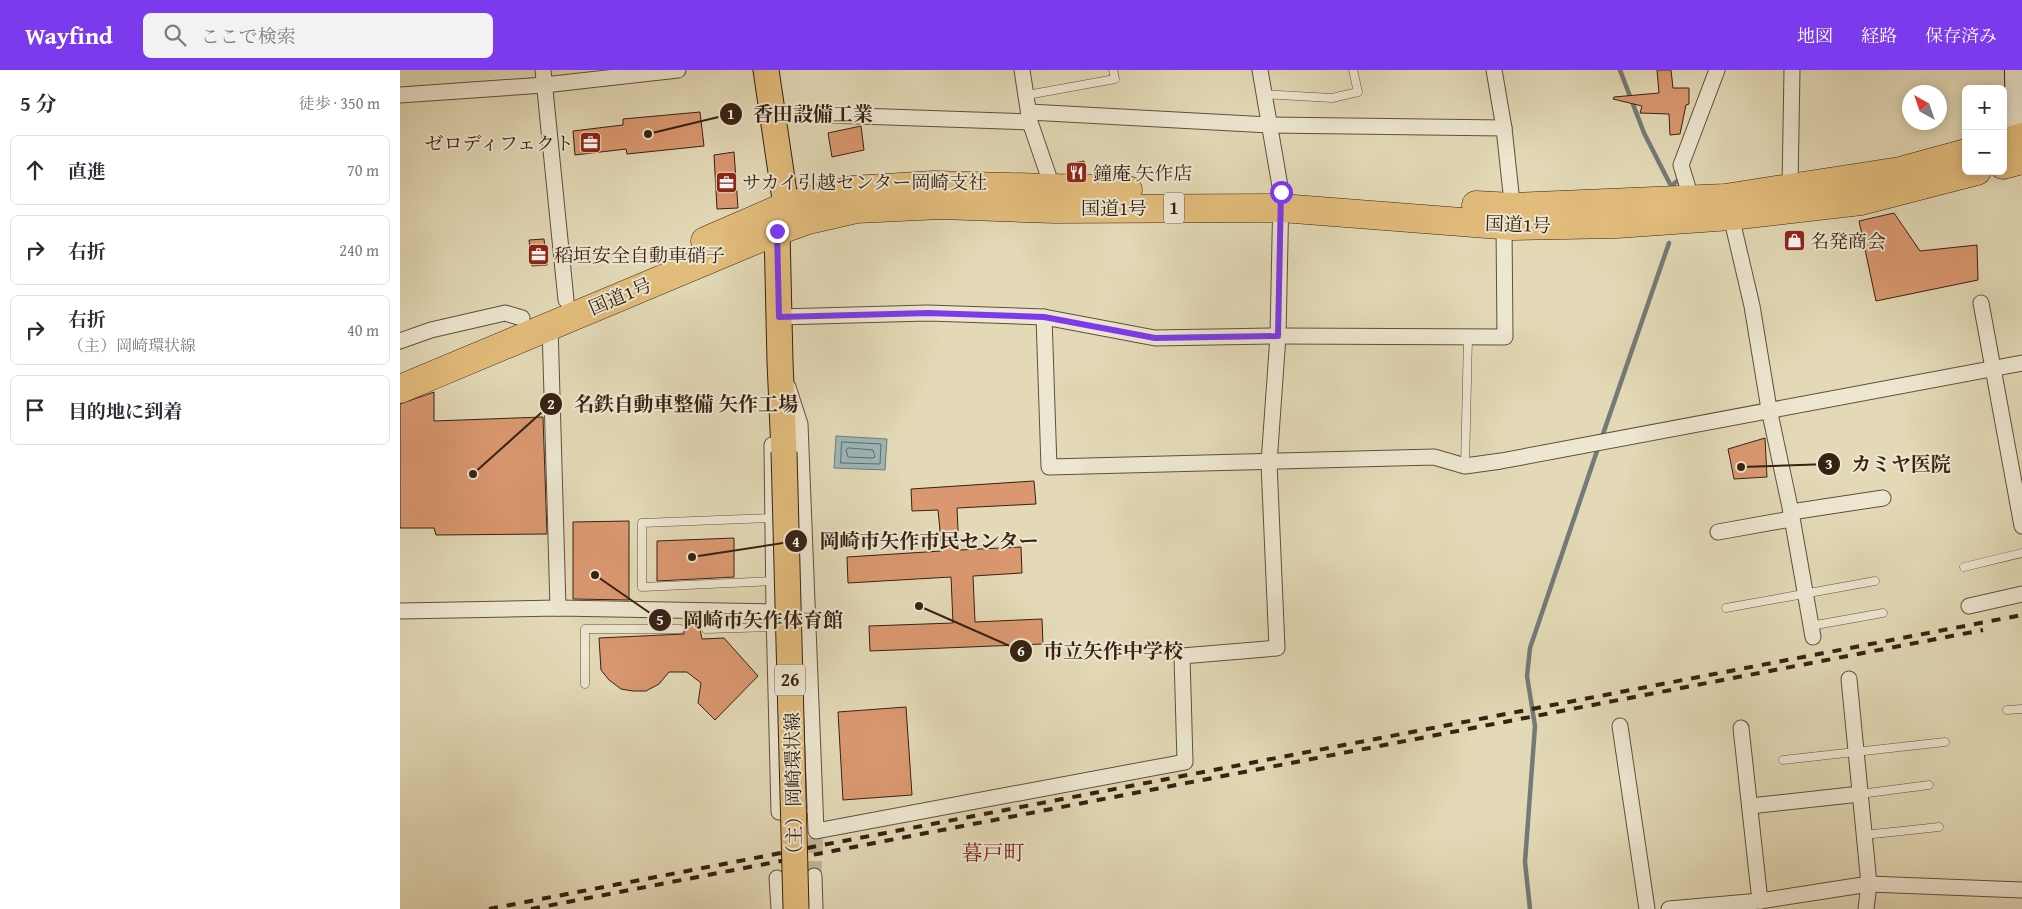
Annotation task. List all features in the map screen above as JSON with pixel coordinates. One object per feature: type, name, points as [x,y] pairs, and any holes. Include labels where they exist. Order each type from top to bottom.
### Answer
[{"type":"highway","name":"国道1号","points":[[1510,220],[1692,198],[1725,198],[1900,171],[1962,154]]},
{"type":"highway","name":"国道1号","points":[[400,370],[566,300],[781,219],[852,190],[934,186],[1054,199],[1281,200],[1510,220],[1617,224],[1731,216],[1861,201],[1962,175]]},
{"type":"highway","name":"国道1号","points":[[400,389],[550,325],[781,219]]},
{"type":"main road","name":"（主）岡崎環状線","points":[[766,70],[781,219],[779,317],[796,909]]},
{"type":"street","points":[[400,95],[543,78],[678,70]]},
{"type":"street","points":[[1022,70],[1030,117],[1054,199]]},
{"type":"street","points":[[780,362],[800,424],[816,831],[1185,762],[1182,656],[1277,648],[1269,463],[1278,336],[1281,200],[1260,70]]},
{"type":"street","points":[[779,317],[928,313],[1044,317],[1155,338],[1278,336],[1505,337],[1510,220],[1504,128],[1494,70]]},
{"type":"street","points":[[1692,198],[1681,165],[1717,70]]},
{"type":"street","points":[[1790,188],[1792,70]]},
{"type":"street","points":[[2016,70],[2016,152]]},
{"type":"street","points":[[543,78],[566,300]]},
{"type":"street","points":[[771,113],[1030,117],[1269,125],[1504,128]]},
{"type":"street","points":[[1731,216],[1752,306],[1769,410],[1791,516],[1811,631]]},
{"type":"street","points":[[1982,303],[2022,526]]},
{"type":"street","points":[[400,342],[431,330],[505,313],[522,318]]},
{"type":"street","points":[[1044,317],[1049,467],[1269,463],[1434,457],[1465,466],[1501,461],[2022,363]]},
{"type":"street","points":[[550,325],[558,608]]},
{"type":"street","points":[[780,362],[772,416],[772,518],[779,812],[816,811]]},
{"type":"street","points":[[1718,532],[1883,498]]},
{"type":"street","points":[[1969,606],[2022,594]]},
{"type":"street","points":[[400,611],[558,608],[774,619]]},
{"type":"street","points":[[1849,679],[1870,884],[1866,909]]},
{"type":"street","points":[[1620,726],[1648,909]]},
{"type":"street","points":[[1742,728],[1760,901]]},
{"type":"street","points":[[1750,806],[1860,794]]},
{"type":"street","points":[[814,876],[815,909]]},
{"type":"street","points":[[777,878],[779,909]]},
{"type":"street","points":[[1669,909],[1760,901],[1870,884],[2022,890]]},
{"type":"lane","points":[[1027,95],[1115,79],[1113,70]]},
{"type":"lane","points":[[1263,94],[1332,98],[1358,92],[1353,70]]},
{"type":"lane","points":[[1465,466],[1468,337]]},
{"type":"lane","points":[[772,518],[642,523],[642,587],[774,581]]},
{"type":"lane","points":[[1964,567],[2022,553]]},
{"type":"lane","points":[[1726,608],[1805,592],[1875,581]]},
{"type":"lane","points":[[1811,631],[1883,613]]},
{"type":"lane","points":[[706,629],[774,619]]},
{"type":"lane","points":[[585,684],[585,629],[680,629]]},
{"type":"lane","points":[[2007,710],[2022,710]]},
{"type":"lane","points":[[1783,760],[1945,742]]},
{"type":"lane","points":[[1860,794],[1929,785]]},
{"type":"lane","points":[[1864,834],[1939,827]]},
{"type":"water","points":[[836,436],[887,439],[885,470],[834,468]]},
{"type":"building","points":[[1657,70],[1671,70],[1673,88],[1689,88],[1689,104],[1686,105],[1680,134],[1670,135],[1669,114],[1640,113],[1642,106],[1613,99],[1614,97],[1659,93]]},
{"type":"building","points":[[700,112],[704,146],[627,154],[626,149],[575,155],[573,131],[623,125],[623,119]]},
{"type":"building","points":[[861,126],[864,150],[832,157],[828,133]]},
{"type":"building","points":[[734,152],[738,208],[717,209],[714,155]]},
{"type":"building","points":[[1084,161],[1086,173],[1068,173],[1067,164]]},
{"type":"building","points":[[1894,213],[1920,251],[1977,245],[1978,280],[1876,301],[1859,221]]},
{"type":"building","points":[[544,239],[547,265],[532,266],[529,240]]},
{"type":"building","points":[[434,392],[434,421],[543,417],[547,534],[436,535],[434,528],[400,528],[400,404]]},
{"type":"building","points":[[1765,438],[1767,477],[1734,479],[1728,449]]},
{"type":"building","points":[[1034,481],[1036,504],[957,508],[959,550],[1021,547],[1022,573],[973,576],[975,622],[1042,619],[1043,644],[870,651],[869,626],[953,623],[951,577],[848,583],[847,557],[942,551],[938,510],[912,511],[911,489]]},
{"type":"building","points":[[629,521],[629,600],[573,599],[573,522]]},
{"type":"building","points":[[734,538],[734,577],[657,581],[657,541]]},
{"type":"building","points":[[684,620],[703,620],[700,629],[702,639],[724,638],[758,676],[715,720],[698,703],[701,683],[687,672],[669,672],[659,684],[646,691],[633,691],[621,689],[609,680],[601,670],[599,638],[684,634]]},
{"type":"building","points":[[906,707],[912,795],[843,800],[838,712]]},
{"type":"waterway","points":[[1620,70],[1644,133],[1671,186],[1681,178]]},
{"type":"waterway","points":[[1603,434],[1669,243]]},
{"type":"waterway","points":[[1530,909],[1525,862],[1535,726],[1527,676],[1530,648],[1598,448]]},
{"type":"tunnel","points":[[814,876],[816,831]]},
{"type":"railway","points":[[489,909],[2022,615]]},
{"type":"railway","points":[[531,909],[1983,630]]},
{"type":"place","name":"香田設備工業","points":[[648,134]]},
{"type":"place","name":"ゼロディフェクト","points":[[590,143]]},
{"type":"place","name":"鐘庵 矢作店","points":[[1077,173]]},
{"type":"place","name":"サカイ引越センター岡崎支社","points":[[726,182]]},
{"type":"place","name":"名発商会","points":[[1794,241]]},
{"type":"place","name":"稻垣安全自動車硝子","points":[[538,255]]},
{"type":"place","name":"カミヤ医院","points":[[1741,467]]},
{"type":"place","name":"名鉄自動車整備 矢作工場","points":[[473,474]]},
{"type":"place","name":"岡崎市矢作市民センター","points":[[692,557]]},
{"type":"place","name":"岡崎市矢作体育館","points":[[595,575]]},
{"type":"place","name":"市立矢作中学校","points":[[919,606]]},
{"type":"district","name":"暮戸町","points":[[993,853]]},
{"type":"route","points":[[777,231],[779,317],[928,313],[1044,317],[1155,338],[1278,336],[1281,192]]}]
